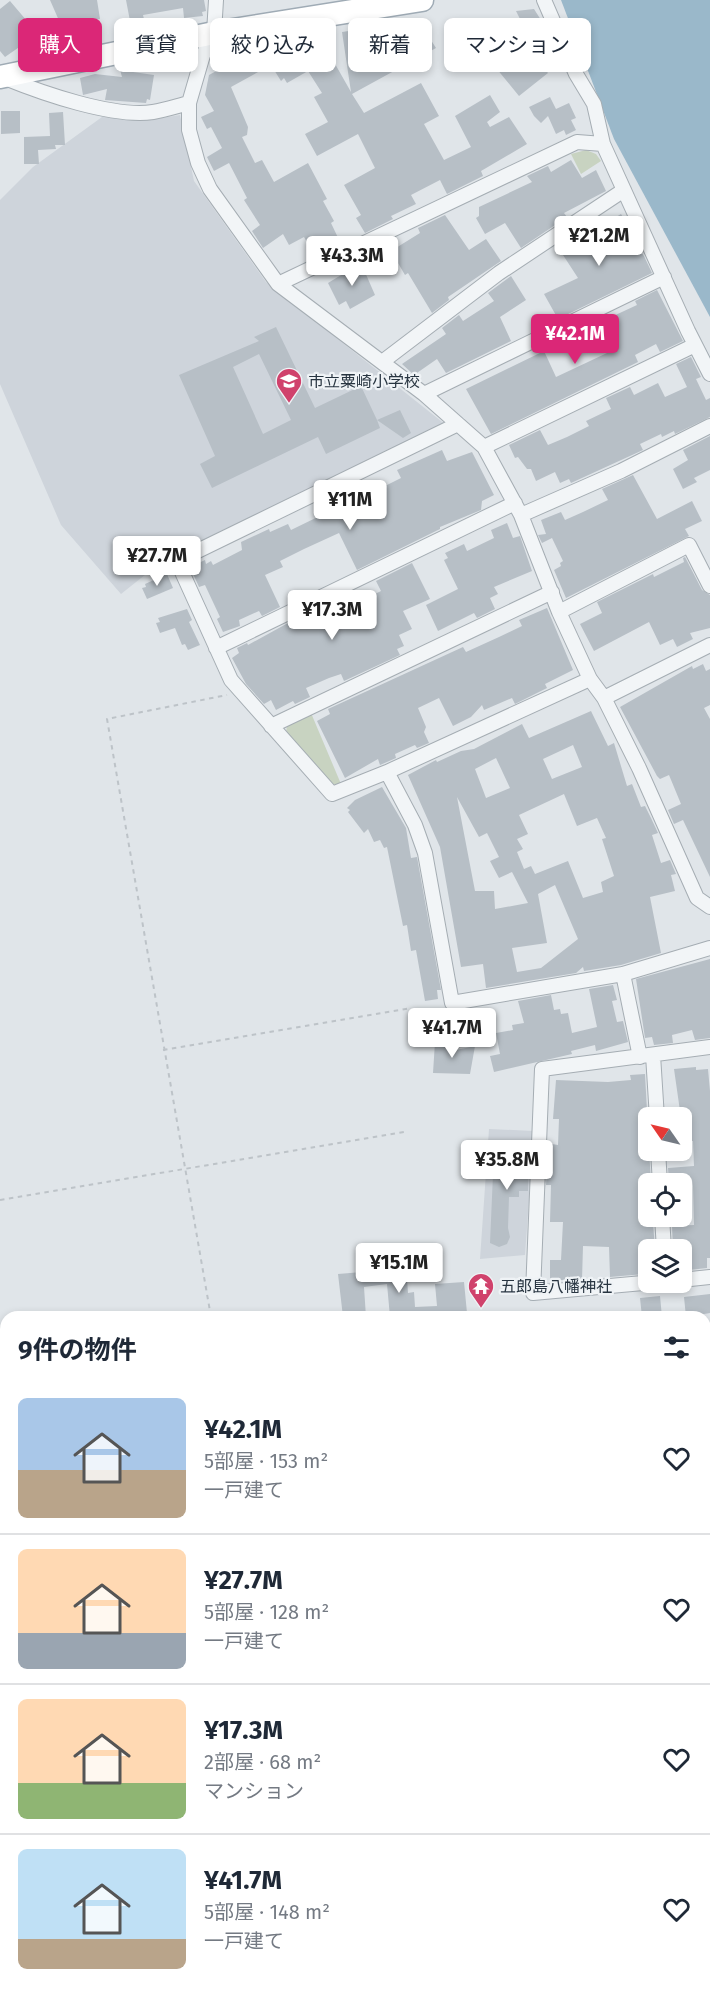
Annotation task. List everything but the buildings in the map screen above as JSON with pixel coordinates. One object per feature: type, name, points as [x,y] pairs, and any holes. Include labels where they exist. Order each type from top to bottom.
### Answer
[{"type":"main road","points":[[309,18],[422,0]]},
{"type":"main road","points":[[0,76],[210,34]]},
{"type":"street","points":[[215,18],[216,0]]},
{"type":"street","points":[[544,0],[576,74],[594,104],[603,144],[710,374]]},
{"type":"street","points":[[210,41],[203,55],[189,103],[189,130],[198,163],[210,189],[278,284],[337,331],[424,394],[484,447],[518,509],[559,612],[590,678],[604,698],[643,777],[697,898],[710,907]]},
{"type":"street","points":[[0,76],[34,90],[123,112],[152,112],[189,103]]},
{"type":"street","points":[[278,284],[577,142],[603,144]]},
{"type":"street","points":[[382,362],[499,273],[624,190]]},
{"type":"street","points":[[424,394],[664,277]]},
{"type":"street","points":[[484,447],[695,345]]},
{"type":"street","points":[[458,424],[177,561],[231,680],[332,794],[590,678]]},
{"type":"street","points":[[216,648],[518,509],[621,471],[710,426]]},
{"type":"street","points":[[559,612],[689,545],[710,586]]},
{"type":"street","points":[[270,726],[552,592]]},
{"type":"street","points":[[604,698],[709,647]]},
{"type":"street","points":[[387,771],[415,825],[425,853],[452,1003],[623,974],[710,948]]},
{"type":"street","points":[[623,974],[647,1056],[655,1107]]},
{"type":"street","points":[[638,1283],[533,1293],[542,1069],[710,1047]]},
{"type":"street","points":[[692,1279],[710,1277]]},
{"type":"path","points":[[211,1311],[163,1050],[107,719],[242,692]]},
{"type":"path","points":[[163,1050],[411,1008]]},
{"type":"path","points":[[0,1200],[184,1167],[404,1132]]},
{"type":"shaded area","points":[[180,115],[194,181],[266,282],[446,425],[165,559],[121,594],[61,525],[0,384],[0,200],[33,167],[102,117],[149,120]]},
{"type":"shaded area","points":[[489,1129],[534,1131],[525,1255],[480,1259]]},
{"type":"green space","points":[[586,150],[596,154],[601,161],[581,174],[571,154]]},
{"type":"green space","points":[[311,713],[341,784],[330,785],[286,733],[287,725]]},
{"type":"water","points":[[561,0],[710,0],[710,317],[614,139],[588,72],[591,72],[591,18],[568,18]]},
{"type":"place","name":"市立粟崎小学校","points":[[289,404]]},
{"type":"place","name":"五郎島八幡神社","points":[[481,1309]]}]
